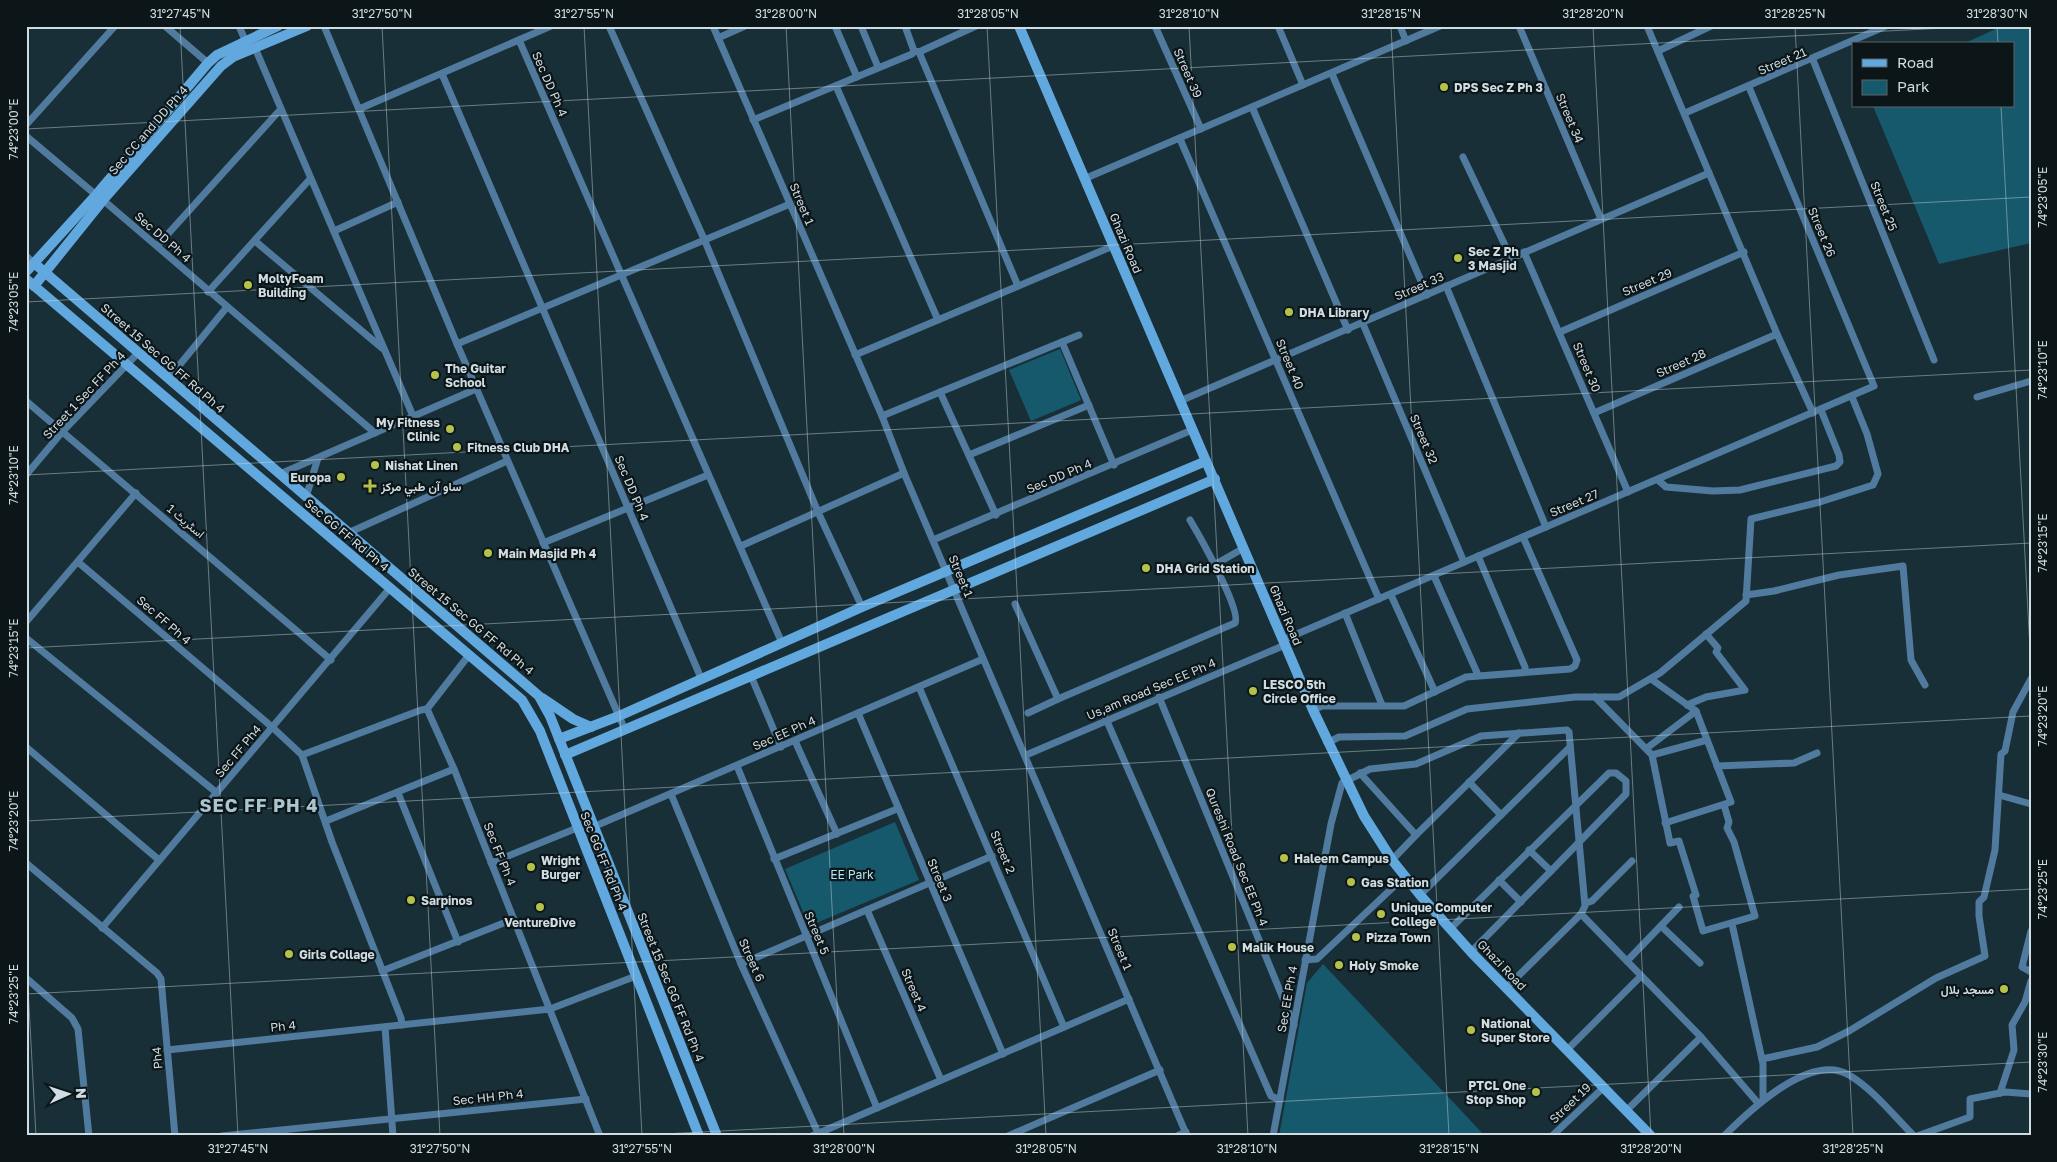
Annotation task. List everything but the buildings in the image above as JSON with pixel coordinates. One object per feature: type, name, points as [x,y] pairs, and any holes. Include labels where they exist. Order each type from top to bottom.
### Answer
[{"type":"main road","name":"Sec CC and DD Ph 4","points":[[30,282],[45,272],[100,197],[208,63],[217,55],[278,26]]},
{"type":"main road","name":"Sec CC and DD Ph 4","points":[[26,272],[30,260],[100,197],[221,66],[234,57],[307,26]]},
{"type":"main road","name":"Ghazi Road","points":[[1019,26],[1312,710],[1364,816],[1404,876],[1450,929],[1651,1136]]},
{"type":"main road","name":"Street 15 Sec GG FF Rd Ph 4","points":[[30,260],[539,696],[559,739],[717,1136]]},
{"type":"main road","name":"Sec GG FF Rd Ph 4","points":[[30,282],[522,700],[529,709],[540,731],[699,1136]]},
{"type":"main road","points":[[559,739],[619,716],[862,607],[1206,461]]},
{"type":"main road","points":[[564,755],[1215,480]]},
{"type":"main road","points":[[301,512],[308,499]]},
{"type":"main road","points":[[539,696],[572,718],[591,727]]},
{"type":"street","points":[[26,125],[115,26]]},
{"type":"street","points":[[165,26],[208,63]]},
{"type":"street","points":[[240,26],[246,40]]},
{"type":"street","points":[[324,26],[476,390],[625,730]]},
{"type":"street","points":[[359,109],[551,26]]},
{"type":"street","points":[[609,26],[704,239],[818,512],[862,607]]},
{"type":"street","name":"Street 1","points":[[713,26],[882,416],[904,473],[1026,755],[1186,1134]]},
{"type":"street","points":[[718,38],[745,26]]},
{"type":"street","points":[[835,26],[857,77]]},
{"type":"street","points":[[861,26],[878,68]]},
{"type":"street","points":[[904,26],[1018,286]]},
{"type":"street","points":[[753,120],[976,26]]},
{"type":"street","name":"Street 39","points":[[1155,26],[1201,130]]},
{"type":"street","points":[[1278,26],[1303,85]]},
{"type":"street","points":[[1400,26],[1406,41]]},
{"type":"street","points":[[1084,179],[1440,26]]},
{"type":"street","name":"Street 34","points":[[1518,26],[1601,220]]},
{"type":"street","points":[[1647,26],[1777,334],[1813,413]]},
{"type":"street","points":[[1658,51],[1711,26]]},
{"type":"street","name":"Street 21","points":[[1685,113],[1813,60],[1886,26]]},
{"type":"street","name":"Sec DD Ph 4","points":[[519,40],[782,643]]},
{"type":"street","points":[[255,48],[413,416]]},
{"type":"street","name":"Street 25","points":[[1813,60],[1934,360]]},
{"type":"street","name":"Sec DD Ph 4","points":[[442,74],[701,678]]},
{"type":"street","points":[[1332,74],[1427,295]]},
{"type":"street","points":[[836,86],[938,320]]},
{"type":"street","name":"Street 26","points":[[1749,87],[1874,386]]},
{"type":"street","points":[[1252,107],[1348,330]]},
{"type":"street","points":[[157,246],[280,110]]},
{"type":"street","name":"Sec DD Ph 4","points":[[26,136],[100,197],[208,292],[375,433]]},
{"type":"street","name":"Street 40","points":[[1180,138],[1379,599]]},
{"type":"street","points":[[1463,157],[1511,258]]},
{"type":"street","name":"Street 33","points":[[1180,401],[1275,359],[1363,324],[1446,286],[1709,173]]},
{"type":"street","points":[[208,292],[310,179]]},
{"type":"street","points":[[334,231],[398,202]]},
{"type":"street","points":[[457,344],[541,307],[790,204]]},
{"type":"street","points":[[255,241],[383,348]]},
{"type":"street","points":[[855,355],[1113,246]]},
{"type":"street","name":"Street 30","points":[[1524,252],[1628,492]]},
{"type":"street","name":"Street 29","points":[[1560,332],[1744,252]]},
{"type":"street","points":[[1446,286],[1546,527]]},
{"type":"street","points":[[168,379],[227,307]]},
{"type":"street","name":"Street 32","points":[[1363,324],[1464,562]]},
{"type":"street","name":"Street 28","points":[[1594,413],[1777,334]]},
{"type":"street","points":[[882,416],[1079,335]]},
{"type":"street","points":[[1062,342],[1114,465]]},
{"type":"street","name":"Street 1 Sec FF Ph 4","points":[[26,475],[63,431],[138,353]]},
{"type":"street","points":[[1977,397],[2031,380]]},
{"type":"street","name":"Street 27","points":[[1284,643],[1379,599],[1874,386]]},
{"type":"street","points":[[280,474],[476,390]]},
{"type":"street","points":[[940,392],[996,515]]},
{"type":"street","points":[[1327,742],[1339,737],[1405,736],[1467,709],[1522,701],[1619,697],[1651,679],[1746,601],[1750,520],[1820,502],[1873,485],[1878,474],[1867,434],[1852,397]]},
{"type":"street","name":"اسٹریٹ 1","points":[[26,401],[331,660]]},
{"type":"street","points":[[968,455],[1089,405]]},
{"type":"street","points":[[1658,480],[1666,487],[1713,491],[1740,490],[1836,466],[1840,462],[1839,456],[1821,410]]},
{"type":"street","name":"Sec DD Ph 4","points":[[933,540],[1114,465],[1192,430]]},
{"type":"street","points":[[308,499],[318,458]]},
{"type":"street","points":[[348,533],[508,461]]},
{"type":"street","points":[[741,546],[904,473]]},
{"type":"street","points":[[543,543],[708,474]]},
{"type":"street","points":[[26,622],[136,493]]},
{"type":"street","points":[[1028,713],[1235,623],[1236,615],[1214,565],[1190,520]]},
{"type":"street","points":[[1312,710],[1322,706],[1404,706],[1466,677],[1570,669],[1575,666],[1577,660],[1523,537]]},
{"type":"street","points":[[1214,565],[1244,548]]},
{"type":"street","points":[[1478,556],[1525,667],[1525,672]]},
{"type":"street","name":"Sec FF Ph 4","points":[[78,562],[272,727],[302,755]]},
{"type":"street","points":[[1746,595],[1774,591],[1839,575],[1903,566],[1910,660],[1925,685]]},
{"type":"street","points":[[1434,576],[1478,676]]},
{"type":"street","name":"Sec FF Ph4","points":[[102,928],[331,660],[390,588]]},
{"type":"street","points":[[1391,595],[1435,692]]},
{"type":"street","points":[[1015,604],[1058,699]]},
{"type":"street","points":[[1346,614],[1382,705]]},
{"type":"street","points":[[1687,705],[1706,697],[1745,690],[1716,652],[1718,648],[1706,634]]},
{"type":"street","points":[[26,638],[217,793]]},
{"type":"street","name":"Us,am Road Sec EE Ph 4","points":[[1026,755],[1284,643]]},
{"type":"street","points":[[402,1025],[302,755],[427,709],[469,655]]},
{"type":"street","name":"Sec EE Ph 4","points":[[594,827],[983,659]]},
{"type":"street","points":[[751,676],[781,747]]},
{"type":"street","points":[[1651,679],[1696,711],[1731,802],[1665,822]]},
{"type":"street","points":[[1762,1059],[1816,1047],[1849,1031],[1936,978],[1985,956],[1979,916],[1979,902],[1984,897],[1995,850],[2001,754],[2005,751],[2013,712],[2031,679]]},
{"type":"street","name":"Street 2","points":[[918,687],[1064,1027]]},
{"type":"street","name":"Qureshi Road Sec EE Ph 4","points":[[1159,697],[1294,1025]]},
{"type":"street","points":[[1595,697],[1652,755],[1670,843],[1679,841],[1696,894],[1693,896],[1703,931],[1754,916],[1734,842],[1727,828],[1729,822],[1724,805]]},
{"type":"street","name":"Sec FF Ph 4","points":[[427,709],[492,863],[600,1136]]},
{"type":"street","points":[[1647,748],[1696,711]]},
{"type":"street","name":"Street 3","points":[[858,713],[897,809],[1003,1054]]},
{"type":"street","points":[[1106,719],[1271,1096],[1280,1100]]},
{"type":"street","points":[[1346,780],[1376,767],[1416,764],[1481,736],[1567,730],[1569,732],[1586,903],[1581,914],[1506,988]]},
{"type":"street","points":[[1392,860],[1519,733]]},
{"type":"street","points":[[1652,755],[1707,740]]},
{"type":"street","points":[[795,741],[837,834]]},
{"type":"street","points":[[26,747],[159,860]]},
{"type":"street","points":[[1420,895],[1570,747]]},
{"type":"street","points":[[1717,766],[1794,763],[1817,753]]},
{"type":"street","name":"Street 5","points":[[737,766],[877,1108]]},
{"type":"street","points":[[326,821],[454,770]]},
{"type":"street","points":[[1360,773],[1416,835]]},
{"type":"street","points":[[1450,929],[1609,773],[1616,773],[1626,781],[1626,794],[1471,952]]},
{"type":"street","name":"Sec EE Ph 4","points":[[1273,1136],[1331,824],[1340,788],[1346,780]]},
{"type":"street","points":[[1469,782],[1501,815]]},
{"type":"street","points":[[398,793],[458,942]]},
{"type":"street","name":"Street 6","points":[[671,794],[741,964],[815,1134]]},
{"type":"street","points":[[1999,795],[2031,804]]},
{"type":"street","points":[[774,859],[897,809]]},
{"type":"street","points":[[492,863],[577,828]]},
{"type":"street","points":[[1529,850],[1551,871]]},
{"type":"street","points":[[741,964],[992,856]]},
{"type":"street","points":[[1586,903],[1592,901],[1632,862]]},
{"type":"street","points":[[26,864],[102,928]]},
{"type":"street","points":[[1305,960],[1317,959],[1404,876]]},
{"type":"street","points":[[1499,880],[1521,902]]},
{"type":"street","points":[[1627,961],[1679,907]]},
{"type":"street","name":"Street 4","points":[[867,910],[940,1080]]},
{"type":"street","points":[[1581,914],[1701,1037],[1760,1101]]},
{"type":"street","points":[[382,971],[514,919]]},
{"type":"street","points":[[1732,924],[1762,1059],[1760,1101]]},
{"type":"street","points":[[1661,926],[1700,963]]},
{"type":"street","name":"Ph4","points":[[102,928],[157,973],[161,979],[175,1136]]},
{"type":"street","points":[[2031,931],[2022,967],[2031,972]]},
{"type":"street","points":[[550,1009],[636,976]]},
{"type":"street","points":[[1568,1049],[1641,976]]},
{"type":"street","points":[[26,978],[72,1018],[78,1029],[89,1136]]},
{"type":"street","points":[[2000,1093],[2014,1050],[2012,1025],[2025,1002],[2031,981]]},
{"type":"street","points":[[815,1134],[1129,999]]},
{"type":"street","name":"Ph 4","points":[[167,1050],[550,1009]]},
{"type":"street","points":[[385,1027],[393,1136]]},
{"type":"street","points":[[1626,1111],[1701,1037]]},
{"type":"street","points":[[1008,1136],[1160,1070]]},
{"type":"street","points":[[1724,1136],[1760,1101],[1805,1076],[1836,1071],[1848,1075],[1871,1093],[1915,1136],[1970,1117],[1970,1099],[2000,1093],[2031,1094]]},
{"type":"street","name":"Street 19","points":[[1552,1136],[1604,1087]]},
{"type":"street","name":"Sec HH Ph 4","points":[[222,1136],[586,1098]]},
{"type":"street","points":[[1177,1136],[1186,1134]]},
{"type":"green space","points":[[2002,26],[2031,26],[2031,243],[1939,264],[1874,108],[2014,108],[2014,42],[1967,42]]},
{"type":"green space","points":[[1060,349],[1081,400],[1031,421],[1009,370]]},
{"type":"green space","name":"EE Park","points":[[895,822],[919,880],[809,926],[785,869]]},
{"type":"green space","points":[[1323,964],[1485,1136],[1279,1136],[1307,983]]},
{"type":"place","name":"DPS Sec Z Ph 3","points":[[1444,87]]},
{"type":"place","name":"Sec Z Ph 3 Masjid","points":[[1458,258]]},
{"type":"place","name":"MoltyFoam Building","points":[[248,285]]},
{"type":"place","name":"DHA Library","points":[[1289,312]]},
{"type":"place","name":"The Guitar School","points":[[435,375]]},
{"type":"place","name":"My Fitness Clinic","points":[[450,429]]},
{"type":"place","name":"Fitness Club DHA","points":[[457,447]]},
{"type":"place","name":"Nishat Linen","points":[[375,465]]},
{"type":"place","name":"Europa","points":[[341,477]]},
{"type":"place","name":"ساو آن طبي مرکز","points":[[370,486]]},
{"type":"place","name":"Main Masjid Ph 4","points":[[488,553]]},
{"type":"place","name":"DHA Grid Station","points":[[1146,568]]},
{"type":"place","name":"LESCO 5th Circle Office","points":[[1253,691]]},
{"type":"place","name":"Haleem Campus","points":[[1284,858]]},
{"type":"place","name":"Wright Burger","points":[[531,867]]},
{"type":"place","name":"Gas Station","points":[[1351,882]]},
{"type":"place","name":"Sarpinos","points":[[411,900]]},
{"type":"place","name":"VentureDive","points":[[540,907]]},
{"type":"place","name":"Unique Computer College","points":[[1381,914]]},
{"type":"place","name":"Pizza Town","points":[[1356,937]]},
{"type":"place","name":"Malik House","points":[[1232,947]]},
{"type":"place","name":"Girls Collage","points":[[289,954]]},
{"type":"place","name":"Holy Smoke","points":[[1339,965]]},
{"type":"place","name":"مسجد بلال","points":[[2004,989]]},
{"type":"place","name":"National Super Store","points":[[1471,1030]]},
{"type":"place","name":"PTCL One Stop Shop","points":[[1536,1092]]},
{"type":"district","name":"SEC FF PH 4","points":[[259,805]]}]
